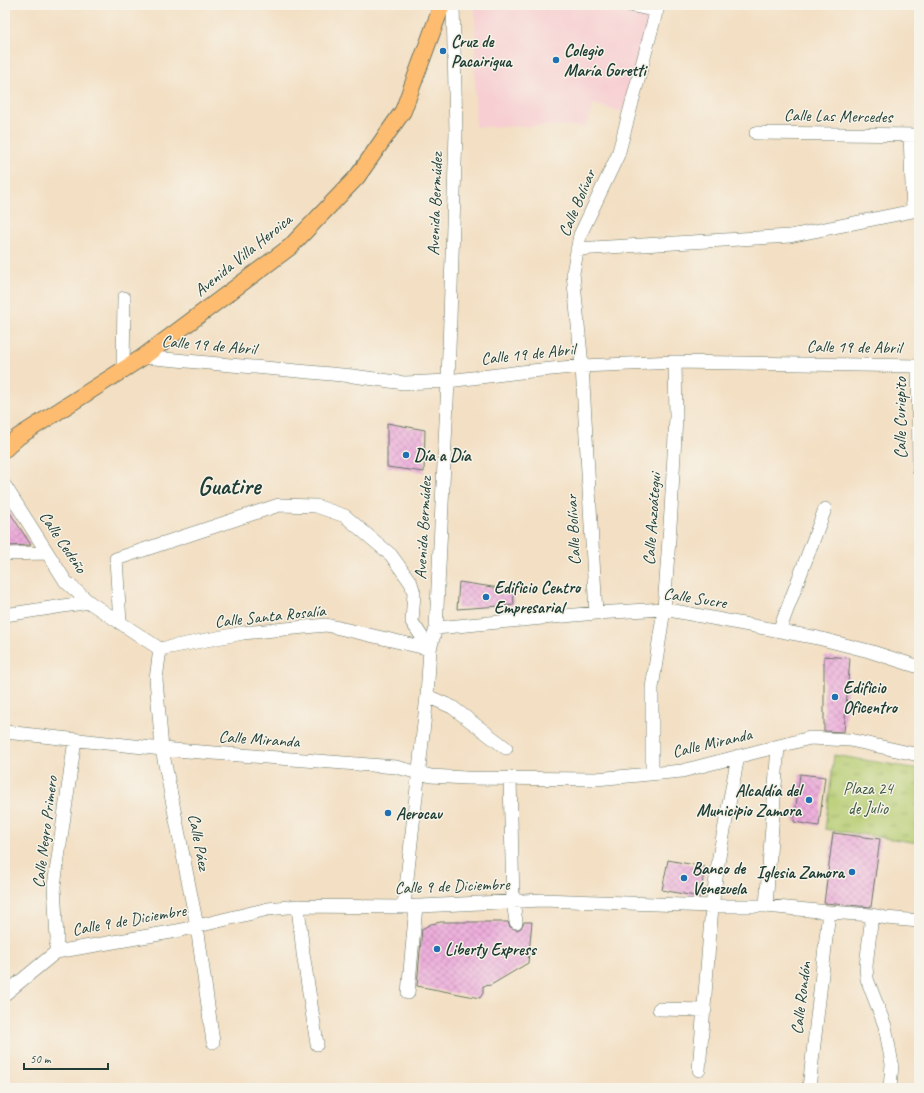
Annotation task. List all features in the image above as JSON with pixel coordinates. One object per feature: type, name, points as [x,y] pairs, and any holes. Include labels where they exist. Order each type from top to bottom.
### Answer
[{"type":"main road","name":"Avenida Villa Heroica","points":[[6,444],[143,357],[290,247],[357,177],[403,111],[442,5]]},
{"type":"street","name":"Avenida Bermúdez","points":[[408,993],[410,906],[418,773],[427,696],[430,649],[436,628],[448,381],[456,132],[453,5]]},
{"type":"street","points":[[630,5],[658,8]]},
{"type":"street","name":"Calle Bolívar","points":[[596,613],[582,366],[573,273],[580,235],[618,155],[658,8]]},
{"type":"street","name":"Calle Las Mercedes","points":[[756,133],[915,135]]},
{"type":"street","points":[[578,249],[790,236],[913,211],[915,135]]},
{"type":"street","points":[[123,370],[124,298]]},
{"type":"street","name":"Calle 19 de Abril","points":[[143,357],[353,376],[404,383],[448,381],[582,366],[675,362],[918,366]]},
{"type":"street","name":"Calle Anzoátegui","points":[[652,773],[652,688],[664,609],[676,416],[675,362]]},
{"type":"street","name":"Calle Curiepito","points":[[918,366],[919,469]]},
{"type":"street","name":"Calle Cedeño","points":[[5,486],[66,582],[89,602],[160,650]]},
{"type":"street","points":[[120,622],[116,559],[280,505],[316,506],[344,516],[391,555],[411,583],[414,593],[412,622],[430,649]]},
{"type":"street","points":[[779,631],[825,509]]},
{"type":"street","points":[[5,554],[47,553]]},
{"type":"street","points":[[5,616],[89,602]]},
{"type":"street","name":"Calle Sucre","points":[[436,628],[596,613],[664,609],[818,638],[869,651],[919,667]]},
{"type":"street","name":"Calle Santa Rosalía","points":[[160,650],[243,633],[326,625],[430,649]]},
{"type":"street","name":"Calle Páez","points":[[160,650],[156,679],[162,749],[197,926],[213,1042]]},
{"type":"street","points":[[427,696],[452,707],[506,748]]},
{"type":"street","name":"Calle Miranda","points":[[5,732],[162,749],[396,767],[438,777],[596,778],[682,770],[810,738],[850,740],[919,755]]},
{"type":"street","name":"Calle Negro Primero","points":[[56,952],[57,939],[54,886],[75,740]]},
{"type":"street","points":[[766,906],[778,746]]},
{"type":"street","points":[[699,1070],[705,1010],[712,906],[719,857],[738,756]]},
{"type":"street","points":[[510,778],[513,901],[516,922]]},
{"type":"street","name":"Calle 9 de Diciembre","points":[[5,994],[56,952],[177,931],[268,909],[298,906],[410,906],[542,900],[712,906],[766,906],[872,915],[886,918],[919,921]]},
{"type":"street","points":[[298,906],[317,1044]]},
{"type":"street","name":"Calle Rondón","points":[[809,1088],[829,912]]},
{"type":"street","points":[[872,915],[866,966],[867,979],[885,1026],[892,1064],[890,1088]]},
{"type":"street","points":[[659,1009],[705,1010]]},
{"type":"shaded area","name":"Colegio María Goretti","points":[[475,5],[581,5],[650,17],[623,112],[593,104],[586,127],[475,127]]},
{"type":"green space","name":"Plaza 24 de Julio","points":[[834,755],[919,769],[919,843],[825,829]]},
{"type":"building","name":"Día a Día","points":[[387,423],[425,430],[424,472],[387,467]]},
{"type":"building","points":[[5,505],[31,545],[5,546]]},
{"type":"building","name":"Edificio Centro Empresarial","points":[[459,582],[513,590],[514,605],[457,609]]},
{"type":"building","name":"Edificio Oficentro","points":[[824,656],[850,658],[844,732],[824,731]]},
{"type":"building","name":"Alcaldía del Municipio Zamora","points":[[800,774],[825,777],[819,826],[794,822]]},
{"type":"building","name":"Iglesia Zamora","points":[[833,833],[880,839],[871,907],[824,903]]},
{"type":"building","name":"Banco de Venezuela","points":[[668,860],[705,867],[700,897],[662,890]]},
{"type":"building","points":[[441,922],[508,922],[510,927],[517,930],[521,928],[524,922],[532,922],[528,963],[491,985],[483,986],[483,993],[480,998],[417,986],[422,929],[431,924]]},
{"type":"place","name":"Cruz de Pacairigua","points":[[443,51]]},
{"type":"place","name":"Colegio María Goretti","points":[[556,60]]},
{"type":"place","name":"Día a Día","points":[[406,455]]},
{"type":"place","name":"Edificio Centro Empresarial","points":[[486,597]]},
{"type":"place","name":"Edificio Oficentro","points":[[835,697]]},
{"type":"place","name":"Alcaldía del Municipio Zamora","points":[[809,800]]},
{"type":"place","name":"Aerocav","points":[[388,813]]},
{"type":"place","name":"Iglesia Zamora","points":[[852,872]]},
{"type":"place","name":"Banco de Venezuela","points":[[684,878]]},
{"type":"place","name":"Liberty Express","points":[[437,949]]},
{"type":"district","name":"Guatire","points":[[229,486]]}]
